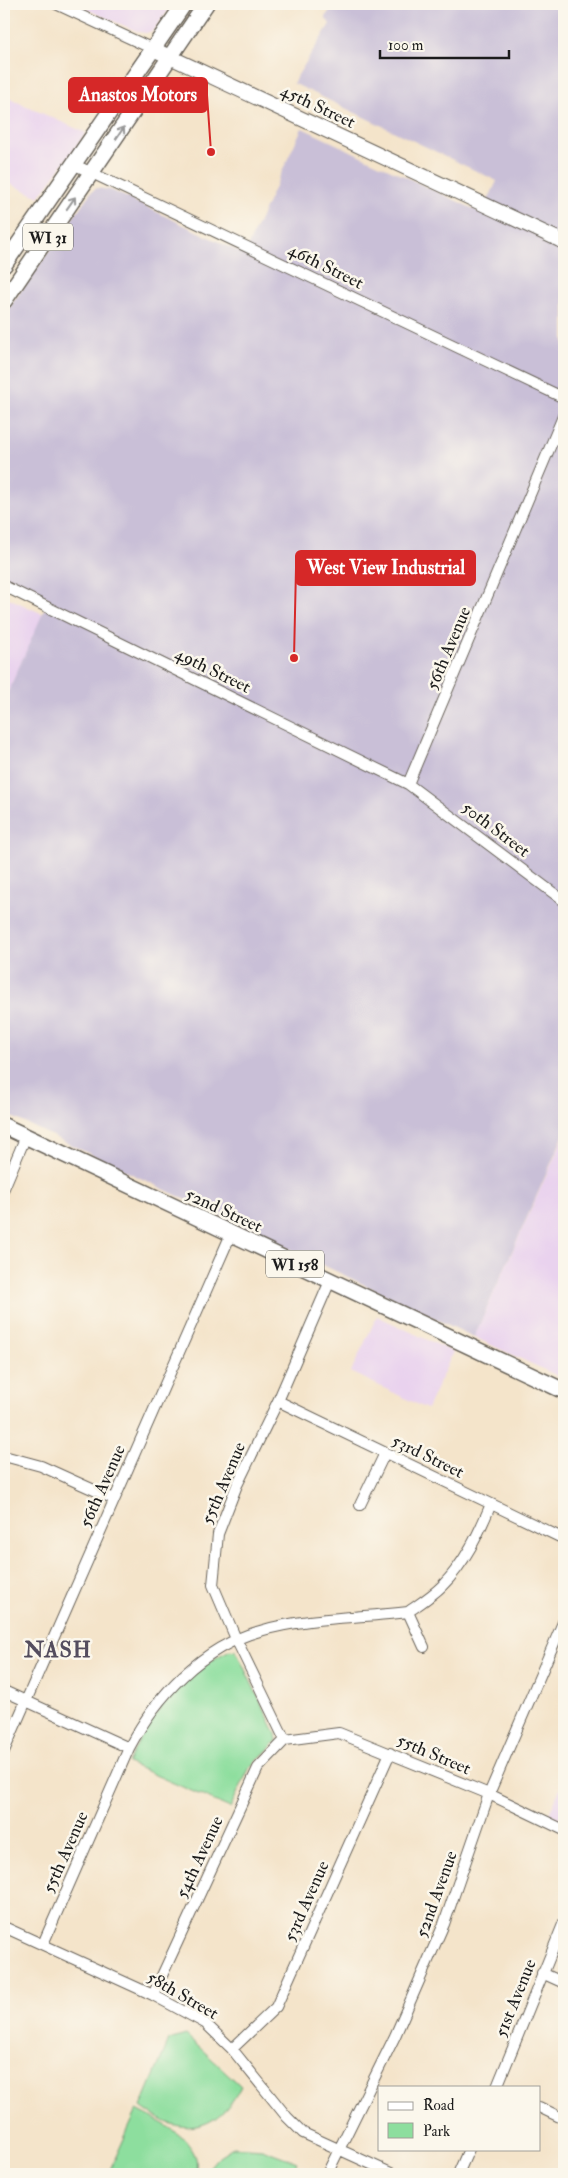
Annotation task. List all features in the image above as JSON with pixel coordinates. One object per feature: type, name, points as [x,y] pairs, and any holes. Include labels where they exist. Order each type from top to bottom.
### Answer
[{"type":"main road","name":"WI 31","points":[[4,265],[184,4]]},
{"type":"main road","name":"WI 31","points":[[4,301],[206,4]]},
{"type":"main road","name":"52nd Street","points":[[4,1126],[564,1391]]},
{"type":"street","name":"45th Street","points":[[56,4],[564,242]]},
{"type":"street","name":"46th Street","points":[[73,164],[564,398]]},
{"type":"street","name":"56th Avenue","points":[[408,784],[564,414]]},
{"type":"street","name":"49th Street","points":[[4,586],[408,784]]},
{"type":"street","name":"50th Street","points":[[408,784],[564,901]]},
{"type":"street","points":[[4,1188],[26,1136]]},
{"type":"street","name":"56th Avenue","points":[[4,1751],[231,1234]]},
{"type":"street","name":"55th Avenue","points":[[43,1944],[129,1748],[147,1718],[180,1679],[236,1639],[213,1585],[218,1534],[237,1485],[278,1400],[330,1281]]},
{"type":"street","name":"53rd Street","points":[[278,1400],[564,1539]]},
{"type":"street","points":[[360,1504],[384,1453]]},
{"type":"street","points":[[4,1456],[41,1466],[114,1499]]},
{"type":"street","points":[[285,1740],[236,1639],[260,1631],[302,1623],[408,1612],[442,1586],[457,1567],[476,1540],[491,1504]]},
{"type":"street","points":[[408,1612],[424,1647]]},
{"type":"street","name":"52nd Avenue","points":[[327,2174],[395,2036],[444,1924],[489,1794],[564,1620]]},
{"type":"street","points":[[4,1691],[24,1702],[129,1748]]},
{"type":"street","name":"55th Street","points":[[285,1740],[339,1733],[489,1794],[564,1830]]},
{"type":"street","name":"54th Avenue","points":[[153,1995],[258,1768],[285,1740]]},
{"type":"street","name":"53rd Avenue","points":[[232,2049],[276,2007],[390,1753]]},
{"type":"street","name":"51st Avenue","points":[[496,2086],[564,1922]]},
{"type":"street","name":"58th Street","points":[[4,1927],[153,1995],[205,2023],[232,2049],[286,2117],[303,2133],[394,2174]]},
{"type":"street","points":[[542,1973],[564,1983]]},
{"type":"street","points":[[540,2107],[564,2119]]},
{"type":"street","points":[[458,2174],[469,2150]]},
{"type":"shaded area","points":[[74,4],[173,4],[154,30],[146,33],[139,32]]},
{"type":"shaded area","points":[[335,4],[564,4],[564,1134],[474,1337],[4,1113],[4,701],[49,599],[4,577],[4,315],[91,192],[97,188],[111,190],[244,254],[302,128],[482,213],[497,181],[293,83],[330,24],[325,17]]},
{"type":"shaded area","points":[[4,96],[86,133],[39,197],[4,181]]},
{"type":"shaded area","points":[[4,596],[43,614],[4,701]]},
{"type":"shaded area","points":[[564,1136],[564,1379],[474,1337]]},
{"type":"shaded area","points":[[377,1316],[453,1352],[427,1409],[351,1372]]},
{"type":"shaded area","points":[[564,1779],[564,1821],[549,1814]]},
{"type":"green space","points":[[230,1650],[236,1651],[276,1734],[277,1741],[250,1767],[230,1808],[128,1763],[157,1712],[169,1698],[197,1671]]},
{"type":"green space","points":[[186,2035],[241,2086],[232,2101],[221,2113],[210,2121],[198,2126],[185,2127],[171,2124],[141,2107],[169,2040]]},
{"type":"green space","points":[[137,2110],[171,2129],[186,2142],[196,2158],[196,2174],[108,2174]]},
{"type":"green space","points":[[233,2147],[262,2149],[297,2162],[292,2174],[203,2174],[219,2156]]},
{"type":"place","name":"Anastos Motors","points":[[211,152]]},
{"type":"place","name":"West View Industrial","points":[[294,658]]},
{"type":"district","name":"NASH","points":[[58,1649]]}]
